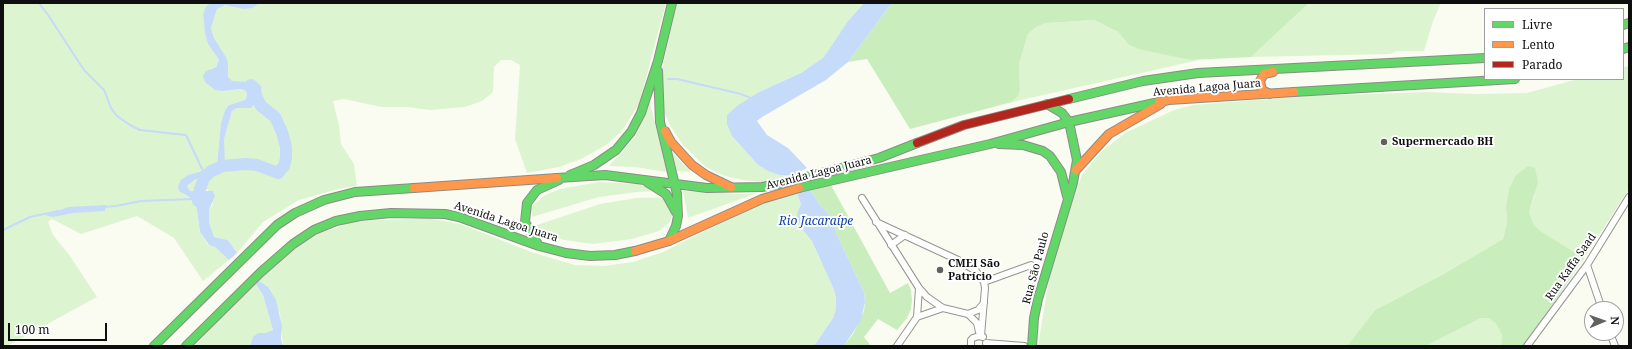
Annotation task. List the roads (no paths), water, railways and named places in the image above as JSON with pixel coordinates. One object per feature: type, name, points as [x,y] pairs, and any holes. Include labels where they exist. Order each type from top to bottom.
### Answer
[{"type":"main road","points":[[539,246],[526,222],[527,203],[537,190],[594,165],[616,150],[631,132],[641,113],[658,61],[672,3]]},
{"type":"main road","name":"Avenida Lagoa Juara","points":[[186,346],[261,272],[293,244],[314,230],[336,221],[391,212],[445,214],[459,217],[539,246],[566,253],[590,256],[615,255],[637,251],[669,240],[785,187],[822,173],[879,158],[948,130],[1143,80],[1198,73],[1484,58]]},
{"type":"main road","points":[[658,61],[657,88],[660,122],[676,194],[678,216],[676,226],[669,240]]},
{"type":"main road","points":[[1270,94],[1264,92],[1260,87],[1260,81],[1264,74],[1305,67]]},
{"type":"main road","name":"Avenida Lagoa Juara","points":[[154,346],[277,225],[295,213],[324,200],[355,192],[605,175],[707,188],[785,187],[822,182],[990,144],[1069,122],[1143,104],[1169,100],[1499,80]]},
{"type":"main road","points":[[1076,170],[1109,134],[1169,100]]},
{"type":"main road","points":[[1047,104],[1062,113],[1069,122]]},
{"type":"main road","points":[[660,122],[670,142],[692,165],[706,175],[734,188]]},
{"type":"main road","name":"Rua São Paulo","points":[[1032,346],[1034,318],[1038,299],[1076,170],[1077,160],[1069,122]]},
{"type":"main road","points":[[990,144],[1023,145],[1043,151],[1050,156],[1061,172],[1068,197]]},
{"type":"main road","points":[[641,179],[666,194],[678,216]]},
{"type":"street","name":"Rua Kaffa Saad","points":[[1527,346],[1587,265],[1629,197]]},
{"type":"street","points":[[862,198],[919,288],[927,297],[943,308],[968,314],[977,323],[980,336],[985,339],[986,345],[1024,346]]},
{"type":"street","points":[[876,222],[970,266],[976,271],[984,282],[985,302],[980,336]]},
{"type":"street","points":[[891,245],[905,235]]},
{"type":"street","points":[[984,282],[1031,265]]},
{"type":"street","points":[[1587,265],[1599,301]]},
{"type":"street","points":[[897,346],[917,317],[919,288]]},
{"type":"street","points":[[968,314],[978,310],[985,302]]},
{"type":"street","points":[[917,317],[943,308]]},
{"type":"street","points":[[970,346],[973,338],[980,336]]},
{"type":"water","points":[[211,3],[260,3],[252,8],[244,9],[225,5],[217,9],[211,28],[214,38],[226,57],[228,63],[228,77],[232,81],[257,82],[262,87],[255,104],[251,108],[237,108],[232,111],[224,139],[225,167],[219,175],[196,179],[187,186],[190,191],[213,191],[215,196],[209,210],[209,222],[214,237],[228,240],[237,253],[229,260],[215,247],[209,245],[200,232],[194,200],[179,191],[178,186],[181,180],[188,175],[212,168],[217,164],[221,123],[225,110],[229,105],[245,100],[247,96],[246,91],[241,89],[223,91],[215,90],[205,82],[203,76],[206,71],[216,67],[219,60],[208,44],[205,33],[203,14],[206,6]]},
{"type":"water","points":[[864,3],[892,3],[848,62],[826,80],[757,121],[767,135],[788,148],[807,168],[801,171],[801,173],[792,176],[780,175],[768,171],[758,165],[732,136],[727,124],[727,115],[737,106],[759,92],[801,73],[824,57],[848,21]]},
{"type":"water","name":"Rio Jacaraípe","points":[[809,188],[820,205],[829,214],[837,235],[864,292],[865,302],[861,320],[844,346],[814,346],[833,318],[836,309],[836,299],[834,290],[812,241],[797,222],[797,213],[801,204],[797,193]]},
{"type":"water","points":[[106,205],[105,211],[73,213],[53,217],[45,215],[69,207]]},
{"type":"water","points":[[259,281],[268,287],[276,300],[282,326],[281,339],[283,346],[250,346],[253,337],[258,333],[266,333],[273,330],[263,295],[256,284]]},
{"type":"waterway","points":[[39,3],[84,70],[104,90],[111,108],[117,116],[140,130],[186,135],[203,171]]},
{"type":"waterway","points":[[668,79],[677,79],[741,94],[753,99]]},
{"type":"waterway","points":[[198,201],[204,178],[211,171],[223,166],[246,164],[257,165],[278,173],[284,166],[286,147],[282,132],[275,117],[261,106],[254,88],[251,85]]},
{"type":"waterway","points":[[104,207],[141,201],[193,199]]},
{"type":"waterway","points":[[3,230],[30,217],[58,211]]},
{"type":"place","name":"Supermercado BH","points":[[1384,142]]},
{"type":"place","name":"CMEI São Patrício","points":[[940,270]]}]
